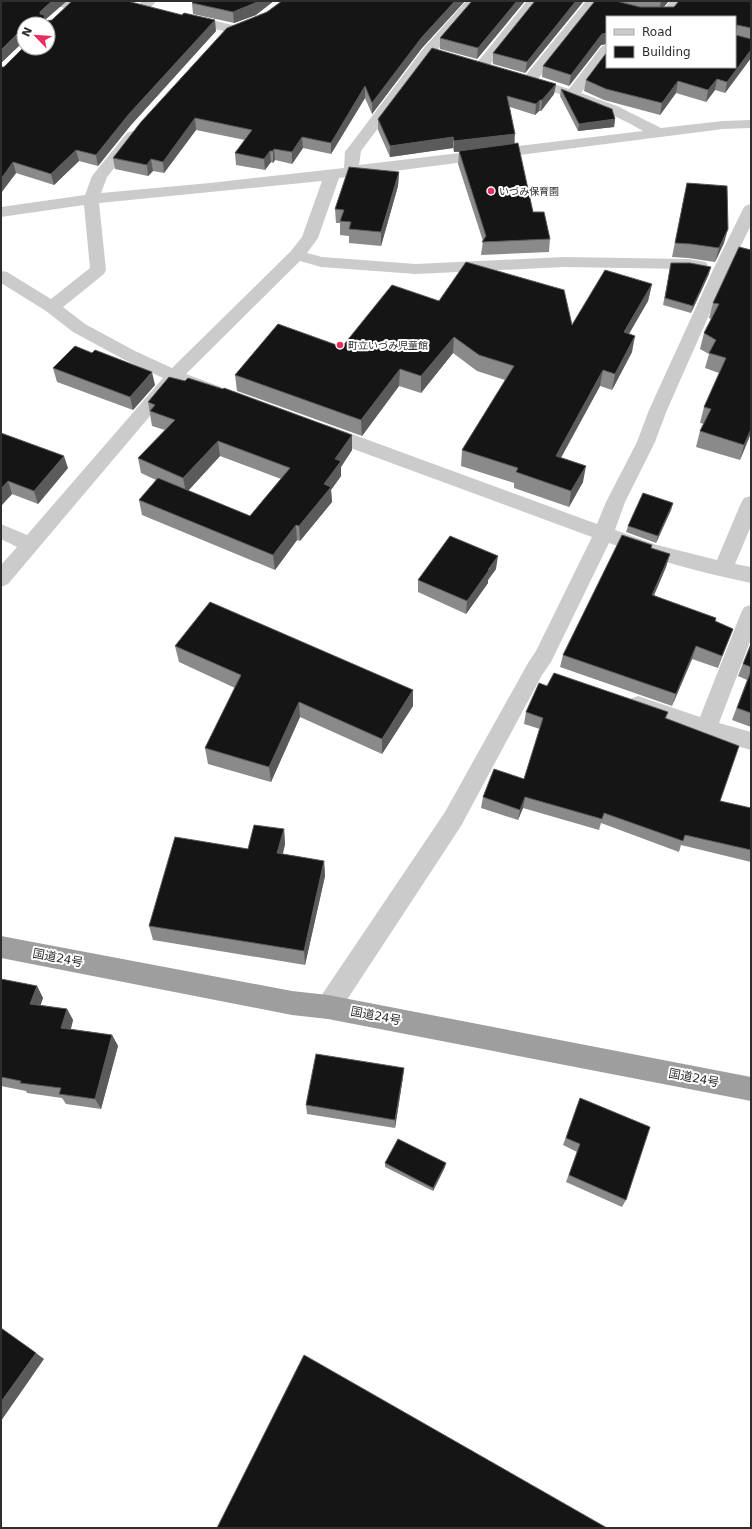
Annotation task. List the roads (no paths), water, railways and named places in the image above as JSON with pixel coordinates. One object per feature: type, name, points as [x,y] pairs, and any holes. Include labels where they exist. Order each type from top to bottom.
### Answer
[{"type":"highway","name":"国道24号","points":[[1,948],[292,1003],[328,1007],[751,1089]]},
{"type":"street","points":[[352,171],[353,151],[428,52],[473,1]]},
{"type":"street","points":[[466,62],[488,69],[534,1]]},
{"type":"street","points":[[607,5],[592,1],[522,79],[573,94],[636,119],[660,134]]},
{"type":"street","points":[[666,16],[677,1]]},
{"type":"street","points":[[59,16],[70,2]]},
{"type":"street","points":[[141,5],[159,12]]},
{"type":"street","points":[[174,15],[242,27],[222,35],[217,41]]},
{"type":"street","points":[[573,94],[606,50]]},
{"type":"street","points":[[428,52],[443,56]]},
{"type":"street","points":[[52,307],[98,270],[91,198],[100,176],[143,123]]},
{"type":"street","points":[[1,228],[5,211],[91,198],[210,188],[332,175],[352,171],[723,125],[751,124]]},
{"type":"street","points":[[1,579],[174,376],[297,255],[310,238],[332,175]]},
{"type":"street","points":[[328,1007],[453,819],[535,669],[544,656],[604,533],[609,514],[653,427],[658,410],[721,270],[743,241],[751,209]]},
{"type":"street","points":[[297,255],[321,262],[416,269],[564,262],[688,264],[721,270]]},
{"type":"street","points":[[1,276],[52,307],[79,328],[130,355],[174,376],[232,397]]},
{"type":"street","points":[[305,424],[666,555],[723,570],[751,575]]},
{"type":"street","points":[[723,570],[751,503]]},
{"type":"street","points":[[1,531],[30,545]]},
{"type":"street","points":[[706,728],[751,613]]},
{"type":"street","points":[[535,669],[557,677]]},
{"type":"street","points":[[616,697],[706,728],[751,741]]},
{"type":"place","name":"いづみ保育園","points":[[491,191]]},
{"type":"place","name":"町立いづみ児童館","points":[[340,345]]}]
